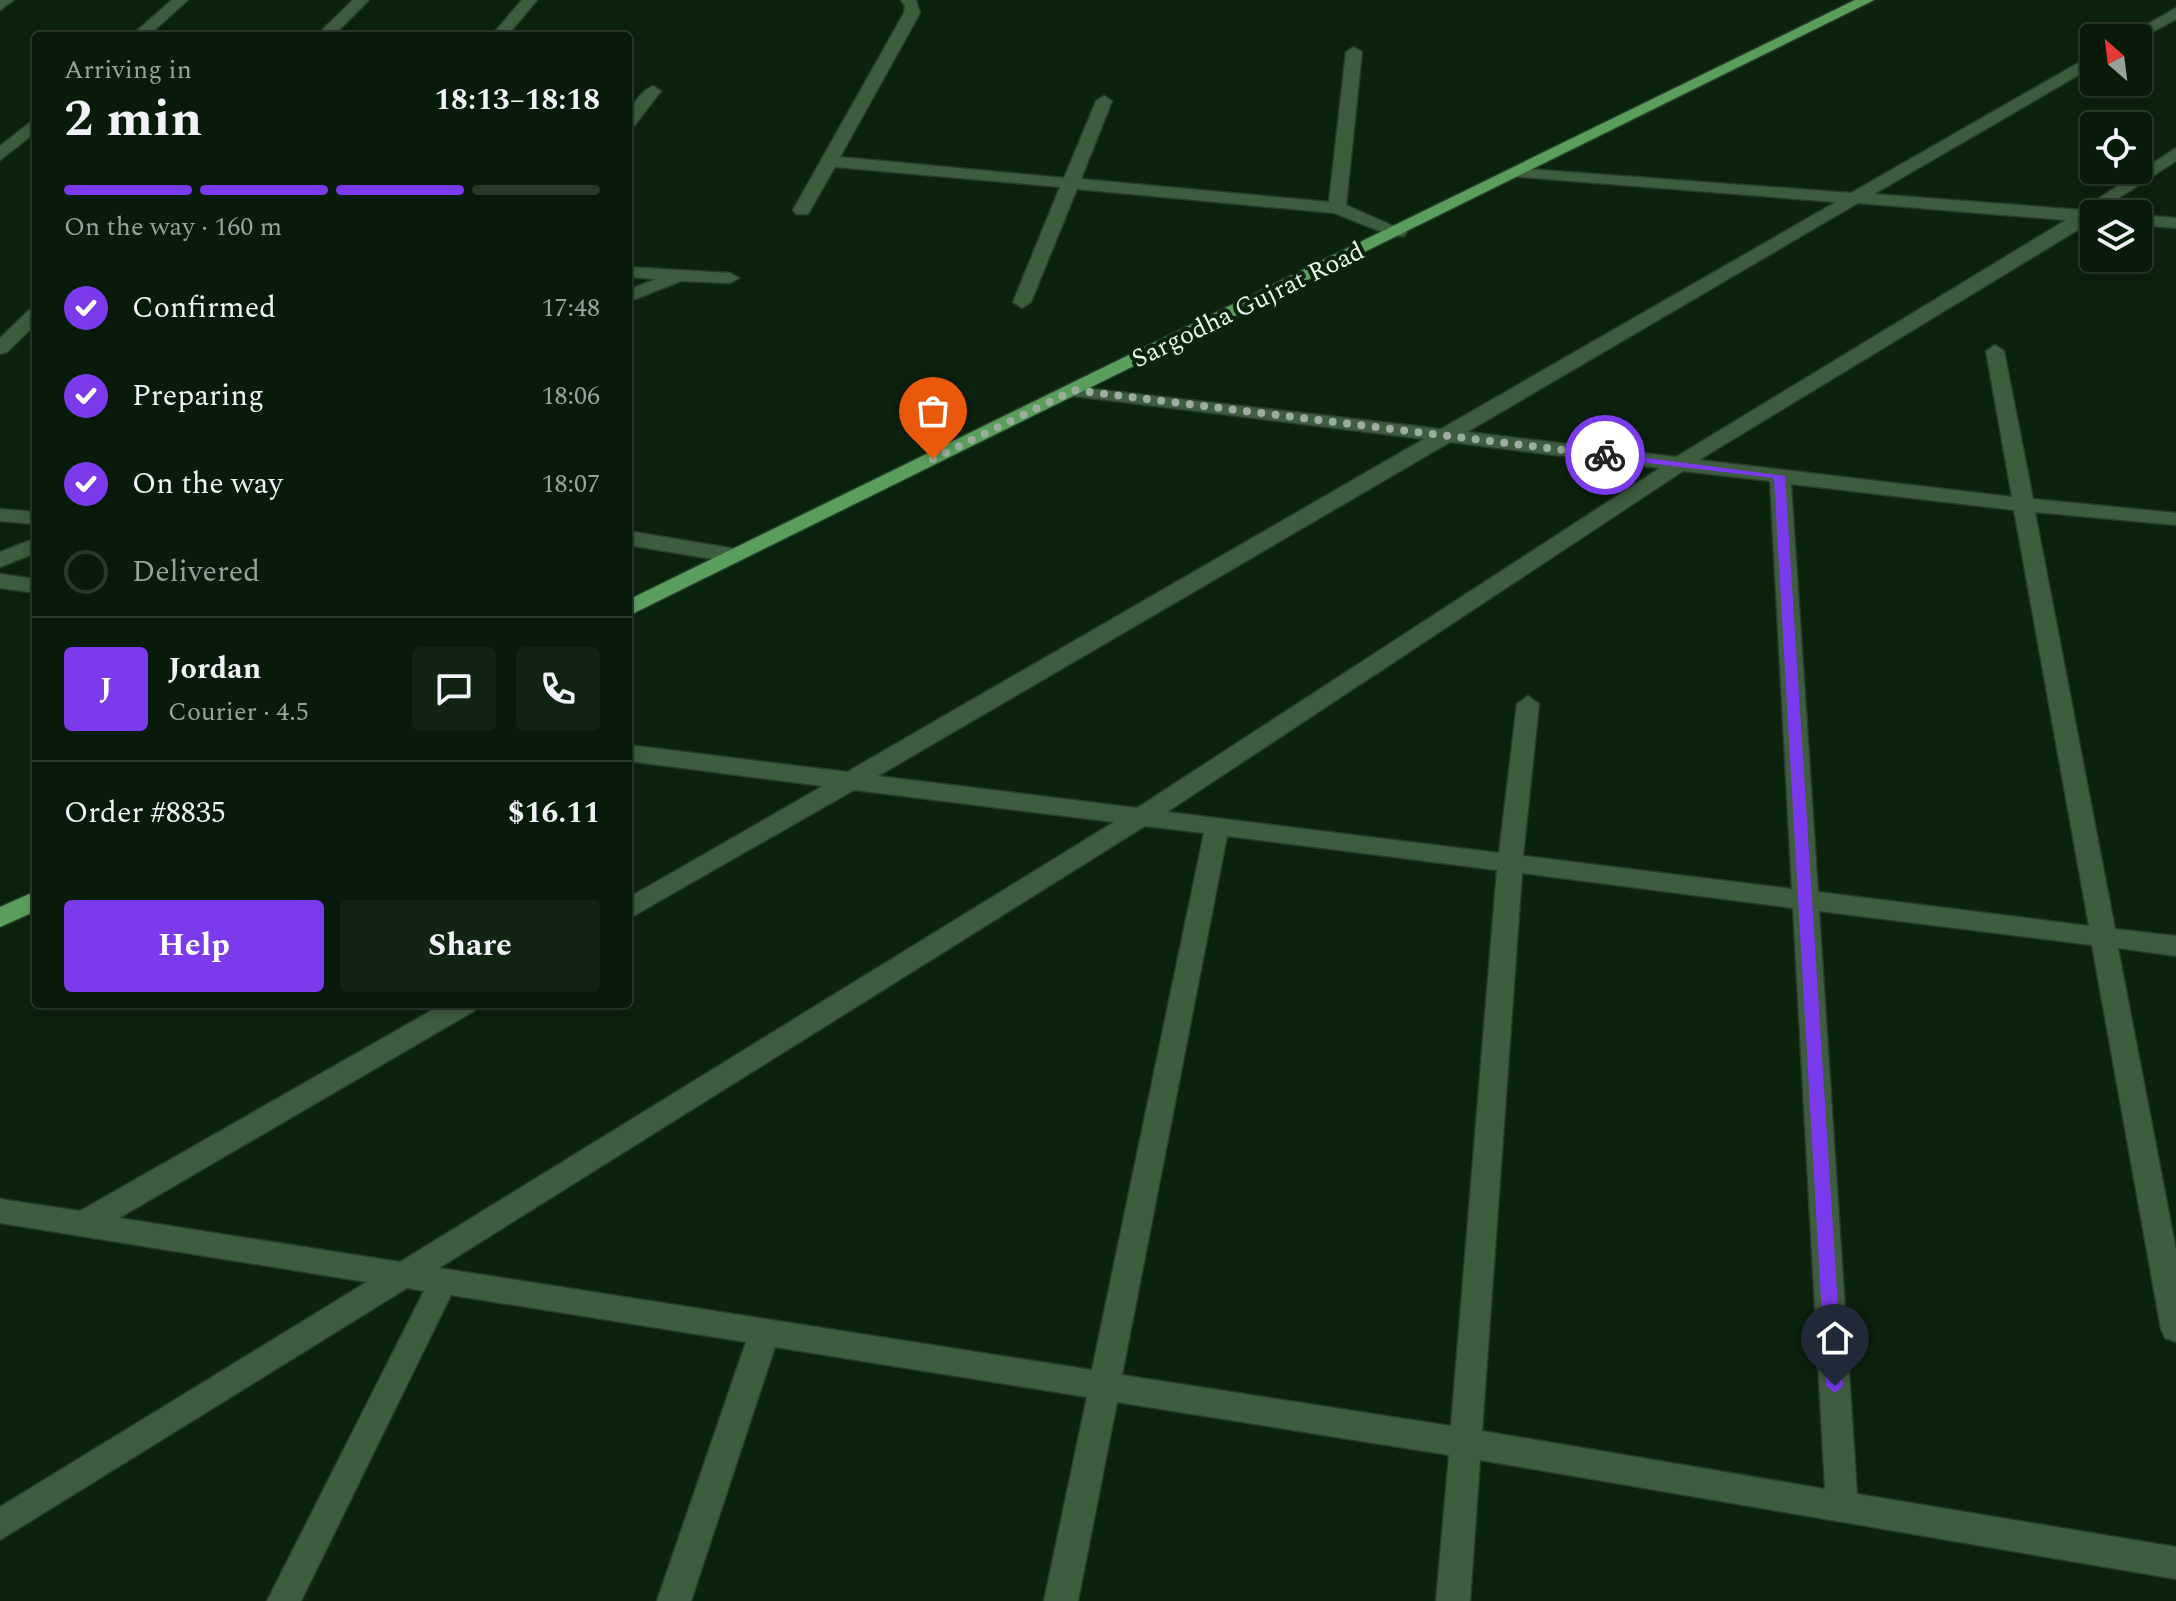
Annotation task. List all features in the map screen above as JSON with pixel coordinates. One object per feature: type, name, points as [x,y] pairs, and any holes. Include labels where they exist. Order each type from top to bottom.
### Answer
[{"type":"main road","name":"Sargodha Gujrat Road","points":[[632,606],[1867,0]]},
{"type":"main road","points":[[0,918],[32,902]]},
{"type":"street","points":[[0,5],[7,0]]},
{"type":"street","points":[[144,32],[181,0]]},
{"type":"street","points":[[328,32],[362,0]]},
{"type":"street","points":[[502,32],[530,0]]},
{"type":"street","points":[[802,210],[912,13],[913,5],[908,0]]},
{"type":"street","points":[[2152,26],[2176,13]]},
{"type":"street","points":[[1337,208],[1354,52]]},
{"type":"street","points":[[632,908],[2080,67]]},
{"type":"street","points":[[632,118],[653,91]]},
{"type":"street","points":[[1022,302],[1104,101]]},
{"type":"street","points":[[0,155],[32,127]]},
{"type":"street","points":[[2111,200],[2176,153]]},
{"type":"street","points":[[829,161],[1337,208],[1398,232]]},
{"type":"street","points":[[1520,172],[2080,215]]},
{"type":"street","points":[[0,1525],[1141,817],[1679,464],[2080,221]]},
{"type":"street","points":[[2152,221],[2176,223]]},
{"type":"street","points":[[632,272],[730,278]]},
{"type":"street","points":[[632,295],[678,277]]},
{"type":"street","points":[[0,348],[32,318]]},
{"type":"street","points":[[1995,351],[2026,505],[2176,1329]]},
{"type":"street","points":[[1074,390],[2026,505],[2176,519]]},
{"type":"street","points":[[1780,476],[1842,1507]]},
{"type":"street","points":[[0,515],[32,518]]},
{"type":"street","points":[[632,539],[736,556]]},
{"type":"street","points":[[0,560],[32,547]]},
{"type":"street","points":[[0,581],[32,585]]},
{"type":"street","points":[[1453,1601],[1510,864],[1528,704]]},
{"type":"street","points":[[632,754],[2176,946]]},
{"type":"street","points":[[1061,1601],[1217,827]]},
{"type":"street","points":[[83,1224],[458,1008]]},
{"type":"street","points":[[0,1211],[1465,1443],[2176,1563]]},
{"type":"street","points":[[284,1601],[443,1282]]},
{"type":"street","points":[[674,1601],[765,1332]]},
{"type":"way so far","points":[[933,459],[1074,390],[1605,455]]},
{"type":"route","points":[[1605,455],[1780,476],[1835,1386]]}]
